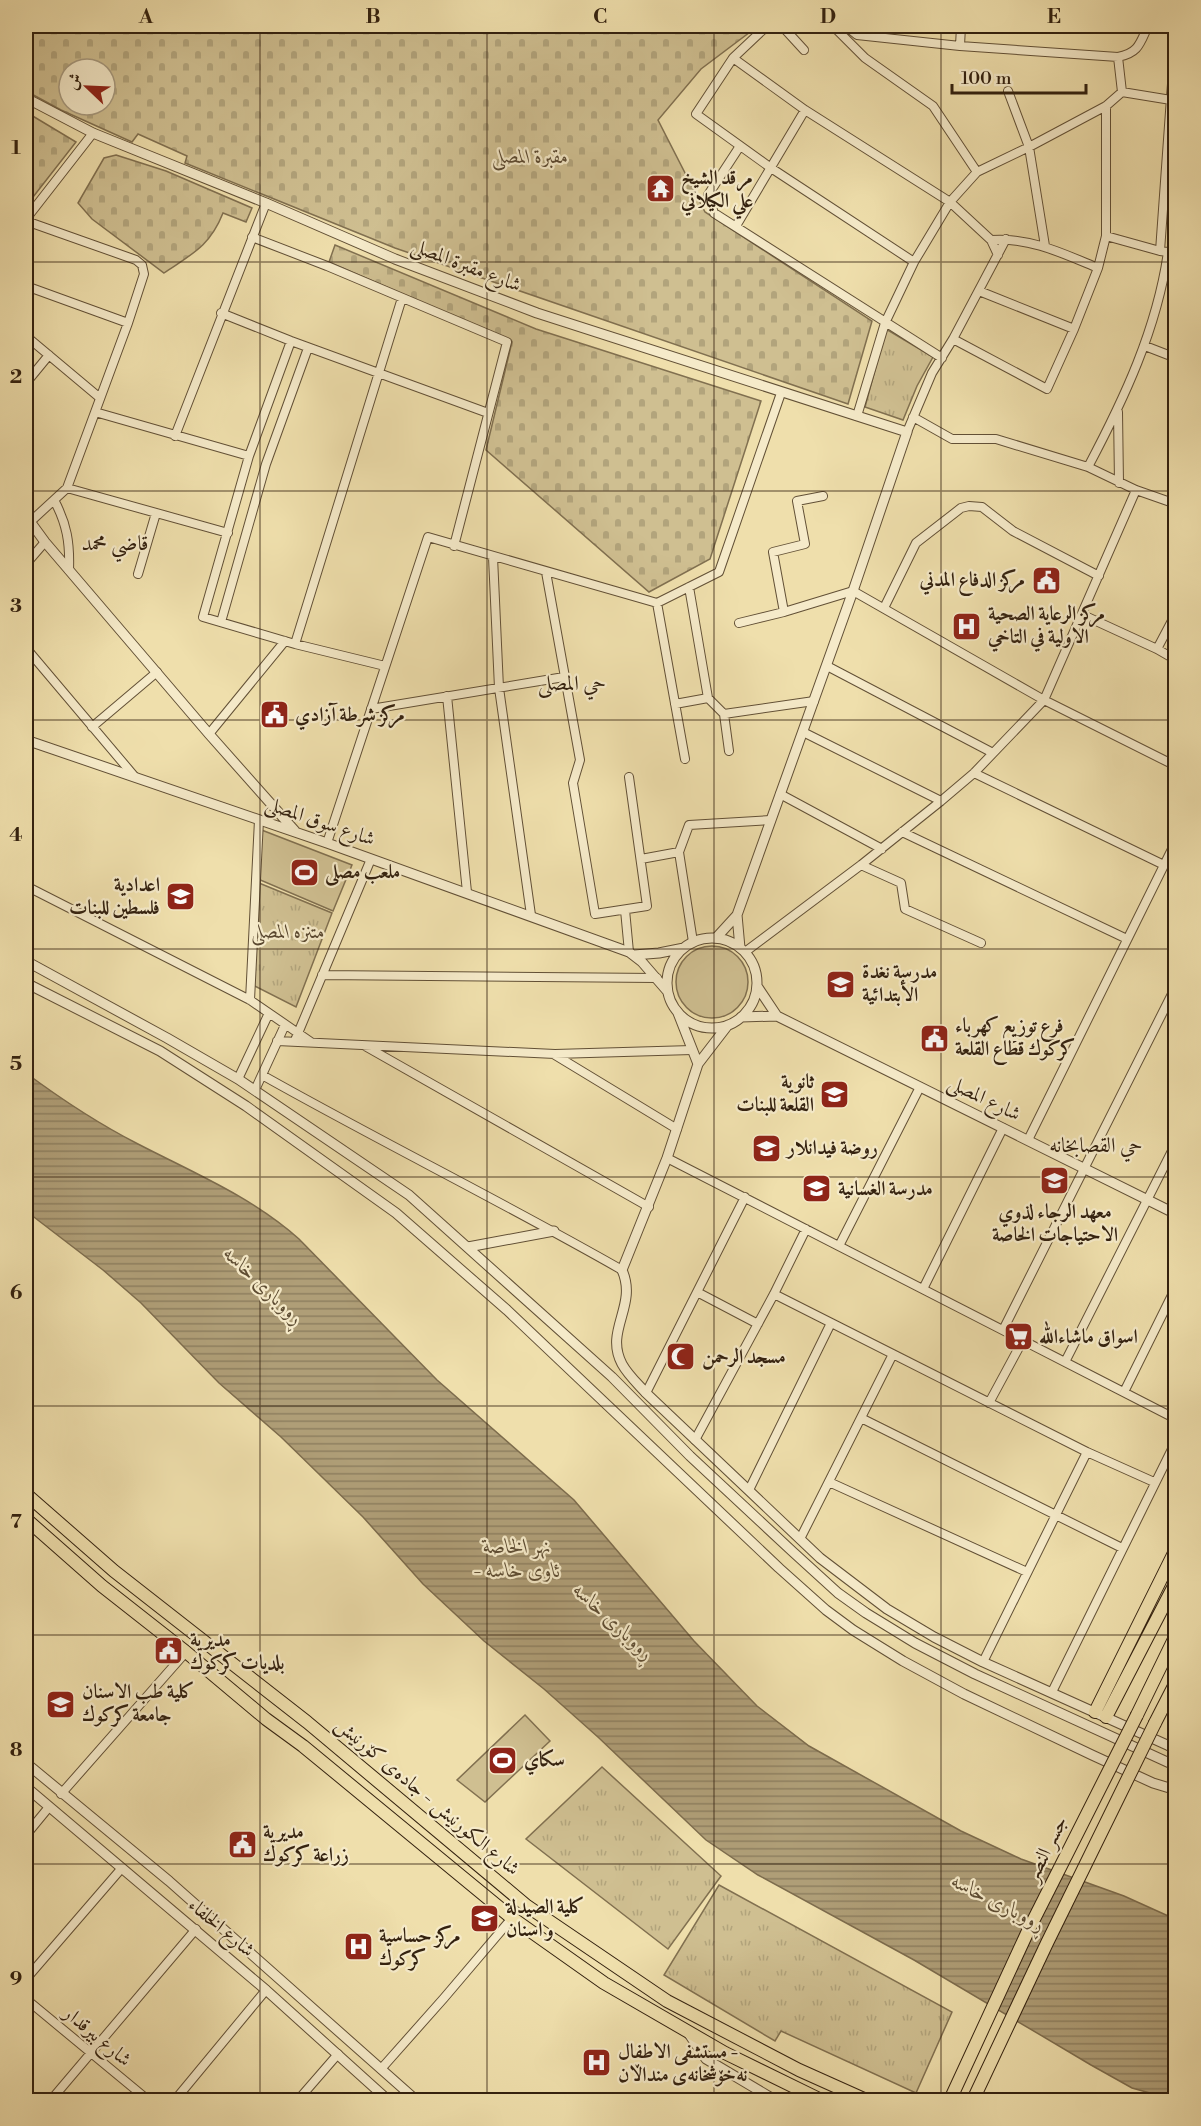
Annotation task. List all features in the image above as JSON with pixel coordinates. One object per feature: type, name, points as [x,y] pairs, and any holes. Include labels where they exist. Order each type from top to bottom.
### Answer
[{"type":"main road","name":"شارع الكورنيش - جادەی کۆرنیش","points":[[26,1494],[114,1570],[307,1722],[527,1906],[667,2001],[799,2070],[866,2100]]},
{"type":"main road","points":[[41,1533],[54,1518]]},
{"type":"main road","name":"شارع الكورنيش - جادەی کۆرنیش","points":[[26,1519],[102,1586],[266,1719],[303,1746],[512,1918],[604,1983],[725,2053],[821,2100]]},
{"type":"main road","points":[[65,1553],[77,1538]]},
{"type":"main road","points":[[1101,1714],[1176,1549]]},
{"type":"main road","points":[[1101,1714],[1176,1582]]},
{"type":"main road","name":"جسر النصر","points":[[950,2100],[1028,1931],[1176,1635]]},
{"type":"main road","name":"جسر النصر","points":[[973,2100],[1047,1942],[1176,1682]]},
{"type":"street","points":[[767,26],[733,58],[696,114],[771,168],[914,262]]},
{"type":"street","points":[[782,26],[804,50]]},
{"type":"street","points":[[833,26],[865,58],[933,106],[977,172]]},
{"type":"street","points":[[846,26],[857,35],[960,46],[1118,57],[1132,53],[1138,47],[1148,26]]},
{"type":"street","points":[[960,46],[961,26]]},
{"type":"street","points":[[1088,467],[1118,411],[1145,346],[1166,270],[1176,28]]},
{"type":"street","points":[[1118,57],[1122,92]]},
{"type":"street","points":[[733,58],[804,110],[950,202],[991,240],[998,255]]},
{"type":"street","points":[[1008,91],[1029,147],[1045,246]]},
{"type":"street","points":[[1122,92],[1172,100]]},
{"type":"street","points":[[857,416],[885,323],[914,262],[950,202],[977,172],[1106,106],[1122,92]]},
{"type":"street","name":"شارع مقبرة المصلى","points":[[26,98],[93,133],[266,203],[395,259],[537,313],[908,432]]},
{"type":"street","points":[[953,339],[1047,389],[1098,268],[1106,236],[1106,106]]},
{"type":"street","points":[[736,226],[804,110]]},
{"type":"street","points":[[93,133],[26,220],[136,260],[142,265],[144,274],[67,488],[28,519],[45,542],[209,734],[297,832]]},
{"type":"street","points":[[740,146],[708,195],[714,213],[942,358]]},
{"type":"street","points":[[175,436],[221,313],[266,203]]},
{"type":"street","points":[[1106,236],[1168,252]]},
{"type":"street","points":[[252,237],[507,342],[454,546]]},
{"type":"street","points":[[991,240],[1006,239],[1045,246],[1098,268]]},
{"type":"street","points":[[716,938],[737,915],[827,666],[913,417],[932,374],[980,291],[1006,239]]},
{"type":"street","points":[[26,286],[128,323]]},
{"type":"street","points":[[980,291],[1074,329]]},
{"type":"street","points":[[296,645],[402,298]]},
{"type":"street","points":[[221,313],[308,348],[488,413]]},
{"type":"street","points":[[26,336],[100,398]]},
{"type":"street","points":[[291,341],[249,456],[204,617],[296,645],[386,666]]},
{"type":"street","points":[[1145,346],[1176,358]]},
{"type":"street","points":[[221,622],[266,464],[308,348]]},
{"type":"street","points":[[26,383],[49,355]]},
{"type":"street","points":[[327,843],[428,537],[657,603],[719,572],[782,393]]},
{"type":"street","points":[[1118,411],[1119,483]]},
{"type":"street","points":[[95,412],[249,456]]},
{"type":"street","points":[[913,417],[952,439],[996,439],[1088,467],[1119,483],[1176,504]]},
{"type":"street","points":[[67,488],[228,533]]},
{"type":"street","points":[[743,950],[861,865],[941,801],[974,773],[1044,700],[1136,490]]},
{"type":"street","points":[[784,612],[773,552],[805,544],[797,501],[823,496]]},
{"type":"street","points":[[54,500],[62,514],[68,533],[69,570]]},
{"type":"street","points":[[884,608],[916,543],[961,508],[969,506],[982,507],[1013,531],[1099,576]]},
{"type":"street","points":[[138,574],[156,513]]},
{"type":"street","points":[[26,564],[45,542]]},
{"type":"street","points":[[493,557],[499,688],[531,915]]},
{"type":"street","points":[[546,572],[580,760],[573,783],[595,914],[647,906],[629,777]]},
{"type":"street","points":[[689,587],[708,698],[724,714],[729,751]]},
{"type":"street","points":[[739,622],[784,612],[853,591],[1044,700],[1176,766]]},
{"type":"street","points":[[657,603],[685,759]]},
{"type":"street","points":[[1157,648],[1176,613]]},
{"type":"street","points":[[1083,615],[1157,648],[1176,660]]},
{"type":"street","points":[[209,734],[285,642]]},
{"type":"street","points":[[26,648],[136,778]]},
{"type":"street","points":[[827,666],[993,753]]},
{"type":"street","points":[[92,727],[157,672]]},
{"type":"street","points":[[371,709],[564,677]]},
{"type":"street","points":[[447,696],[467,892]]},
{"type":"street","points":[[675,704],[708,698]]},
{"type":"street","points":[[724,714],[814,701]]},
{"type":"street","points":[[803,732],[941,801]]},
{"type":"street","name":"شارع سوق المصلى","points":[[26,740],[467,892],[632,954],[668,992]]},
{"type":"street","points":[[974,773],[1164,865]]},
{"type":"street","points":[[780,794],[882,849]]},
{"type":"street","points":[[250,1000],[259,820]]},
{"type":"street","points":[[693,942],[679,852],[688,825],[771,820]]},
{"type":"street","points":[[902,831],[1127,939]]},
{"type":"street","points":[[1028,1140],[1176,841]]},
{"type":"street","points":[[641,859],[679,852]]},
{"type":"street","points":[[295,1042],[371,859]]},
{"type":"street","points":[[861,865],[901,883],[905,909],[981,943]]},
{"type":"street","points":[[26,886],[250,1000],[312,1043]]},
{"type":"street","points":[[625,910],[632,954]]},
{"type":"street","points":[[737,915],[743,950]]},
{"type":"street","points":[[677,1012],[688,1021],[714,1028],[728,1025],[741,1017],[749,1008],[757,986],[752,962],[743,950],[729,941],[716,938],[693,942],[673,960],[668,976],[668,992],[698,1064]]},
{"type":"street","name":"شارع سوق المصلى","points":[[632,954],[659,953],[684,948]]},
{"type":"street","points":[[26,961],[238,1079],[409,1195],[612,1377],[699,1464],[838,1593],[866,1613],[915,1643],[994,1683],[1176,1766]]},
{"type":"street","points":[[322,975],[657,978]]},
{"type":"street","points":[[26,983],[160,1051],[237,1100],[396,1213],[438,1248],[826,1610],[853,1630],[903,1661],[964,1694],[1153,1783],[1176,1790]]},
{"type":"street","name":"شارع المصلى","points":[[757,986],[777,1016]]},
{"type":"street","points":[[1002,1330],[1176,986]]},
{"type":"street","points":[[238,1079],[269,1013]]},
{"type":"street","name":"شارع المصلى","points":[[741,1017],[777,1016],[1176,1214]]},
{"type":"street","points":[[255,1090],[285,1025]]},
{"type":"street","points":[[728,1025],[698,1064],[649,1207],[622,1270],[627,1295],[616,1336],[618,1354],[626,1370],[646,1393],[800,1539],[842,1576],[887,1608],[934,1637],[983,1662],[1173,1748],[1176,1735]]},
{"type":"street","points":[[160,1051],[167,1038]]},
{"type":"street","points":[[278,1041],[555,1054],[692,1050]]},
{"type":"street","points":[[364,1046],[649,1207]]},
{"type":"street","points":[[555,1054],[677,1129]]},
{"type":"street","points":[[262,1075],[554,1231],[622,1270]]},
{"type":"street","points":[[839,1246],[920,1087]]},
{"type":"street","points":[[923,1289],[1003,1128]]},
{"type":"street","points":[[1065,1362],[1176,1143]]},
{"type":"street","points":[[667,1158],[1176,1419]]},
{"type":"street","points":[[646,1393],[745,1197]]},
{"type":"street","points":[[695,1440],[774,1294],[806,1229]]},
{"type":"street","points":[[468,1247],[554,1231]]},
{"type":"street","points":[[1124,1392],[1176,1287]]},
{"type":"street","points":[[697,1292],[758,1324]]},
{"type":"street","points":[[774,1294],[1086,1452],[1154,1482]]},
{"type":"street","points":[[749,1490],[831,1323]]},
{"type":"street","points":[[989,1403],[1023,1340]]},
{"type":"street","points":[[800,1539],[893,1354]]},
{"type":"street","points":[[861,1418],[1122,1548]]},
{"type":"street","points":[[1052,1692],[1176,1441]]},
{"type":"street","points":[[983,1662],[1086,1452]]},
{"type":"street","points":[[829,1482],[1027,1572]]},
{"type":"street","points":[[826,1610],[838,1593]]},
{"type":"street","points":[[62,1794],[186,1652]]},
{"type":"street","points":[[994,1683],[1032,1683]]},
{"type":"street","points":[[26,1763],[178,1888],[416,2100]]},
{"type":"street","name":"شارع الخلفاء","points":[[26,1787],[121,1869],[196,1929],[388,2100]]},
{"type":"street","points":[[26,1835],[49,1807]]},
{"type":"street","points":[[83,1836],[96,1821]]},
{"type":"street","points":[[26,1979],[121,1869]]},
{"type":"street","points":[[381,2069],[512,1918]]},
{"type":"street","points":[[51,2100],[92,2055],[196,1929]]},
{"type":"street","points":[[175,2100],[266,1990]]},
{"type":"street","name":"شارع بيرقدار","points":[[26,1999],[148,2100]]},
{"type":"street","points":[[688,2032],[706,2059],[775,2100]]},
{"type":"street","points":[[298,2100],[338,2054]]},
{"type":"green space","name":"مقبرة المصلى","points":[[26,26],[758,26],[701,69],[658,120],[705,212],[872,321],[848,404],[395,248],[185,163],[187,156],[138,134],[132,142],[77,117],[117,117],[117,57],[57,57],[57,108],[26,91]]},
{"type":"green space","points":[[26,112],[76,142],[26,206]]},
{"type":"green space","points":[[116,155],[166,171],[252,208],[246,222],[223,213],[206,241],[192,254],[164,273],[92,219],[78,203],[104,158]]},
{"type":"green space","points":[[335,245],[536,329],[761,401],[710,559],[649,592],[486,450],[512,342],[329,262]]},
{"type":"green space","points":[[886,329],[933,357],[917,386],[903,420],[865,407]]},
{"type":"green space","name":"ملعب مصلى","points":[[259,829],[352,865],[333,911],[258,879]]},
{"type":"green space","name":"متنزه المصلى","points":[[259,883],[332,913],[296,1007],[251,984]]},
{"type":"green space","points":[[712,946],[732,952],[742,962],[748,982],[742,1002],[732,1012],[712,1018],[692,1012],[682,1002],[676,982],[682,962],[692,952]]},
{"type":"green space","name":"سكاي","points":[[525,1715],[550,1741],[485,1802],[457,1780]]},
{"type":"green space","points":[[602,1767],[721,1876],[668,1949],[526,1839]]},
{"type":"green space","points":[[719,1885],[952,2012],[916,2093],[781,2031],[775,2041],[664,1975]]},
{"type":"water","name":"نهر الخاصة - ئاوی خاسە","points":[[26,1073],[109,1128],[242,1198],[299,1239],[437,1380],[574,1500],[694,1641],[757,1706],[809,1746],[961,1831],[1021,1859],[1124,1896],[1175,1919],[1175,2100],[1132,2088],[914,1960],[758,1875],[706,1840],[599,1738],[544,1689],[484,1641],[423,1584],[363,1517],[281,1437],[219,1383],[141,1303],[103,1270],[26,1211]]},
{"type":"place","name":"مرقد الشيخ علي الكيلاني","points":[[660,189]]},
{"type":"place","name":"مركز الدفاع المدني","points":[[1046,580]]},
{"type":"place","name":"مركز الرعاية الصحية الاولية في التاخي","points":[[967,626]]},
{"type":"place","name":"مركز شرطة آزادي","points":[[274,715]]},
{"type":"place","name":"ملعب مصلى","points":[[304,872]]},
{"type":"place","name":"اعدادية فلسطين للبنات","points":[[181,896]]},
{"type":"place","name":"مدرسة نغدة الأبتدائية","points":[[841,984]]},
{"type":"place","name":"فرع توزيع كهرباء كركوك قطاع القلعة","points":[[934,1038]]},
{"type":"place","name":"ثانوية القلعة للبنات","points":[[835,1094]]},
{"type":"place","name":"روضة فيدانلار","points":[[766,1148]]},
{"type":"place","name":"معهد الرجاء لذوي الاحتياجات الخاصة","points":[[1055,1181]]},
{"type":"place","name":"مدرسة الغسانية","points":[[817,1189]]},
{"type":"place","name":"اسواق ماشاءالله","points":[[1018,1337]]},
{"type":"place","name":"مسجد الرحمن","points":[[681,1357]]},
{"type":"place","name":"مديرية بلديات كركوك","points":[[169,1651]]},
{"type":"place","name":"كلية طب الاسنان جامعة كركوك","points":[[61,1704]]},
{"type":"place","name":"سكاي","points":[[503,1760]]},
{"type":"place","name":"مديرية زراعة كركوك","points":[[242,1844]]},
{"type":"place","name":"كلية الصيدلة و اسنان","points":[[485,1919]]},
{"type":"place","name":"مركز حساسية كركوك","points":[[358,1947]]},
{"type":"place","name":"مستشفى الاطفال - نەخۆشخانەی منداڵان","points":[[597,2063]]},
{"type":"district","name":"قاضي محمد","points":[[115,544]]},
{"type":"district","name":"حي المصلى","points":[[572,684]]},
{"type":"district","name":"حي القصابخانه","points":[[1096,1146]]},
{"type":"water label","name":"ڕووباری خاسە","points":[[263,1286]]},
{"type":"water label","name":"ڕووباری خاسە","points":[[613,1622]]},
{"type":"water label","name":"ڕووباری خاسە","points":[[998,1903]]}]
